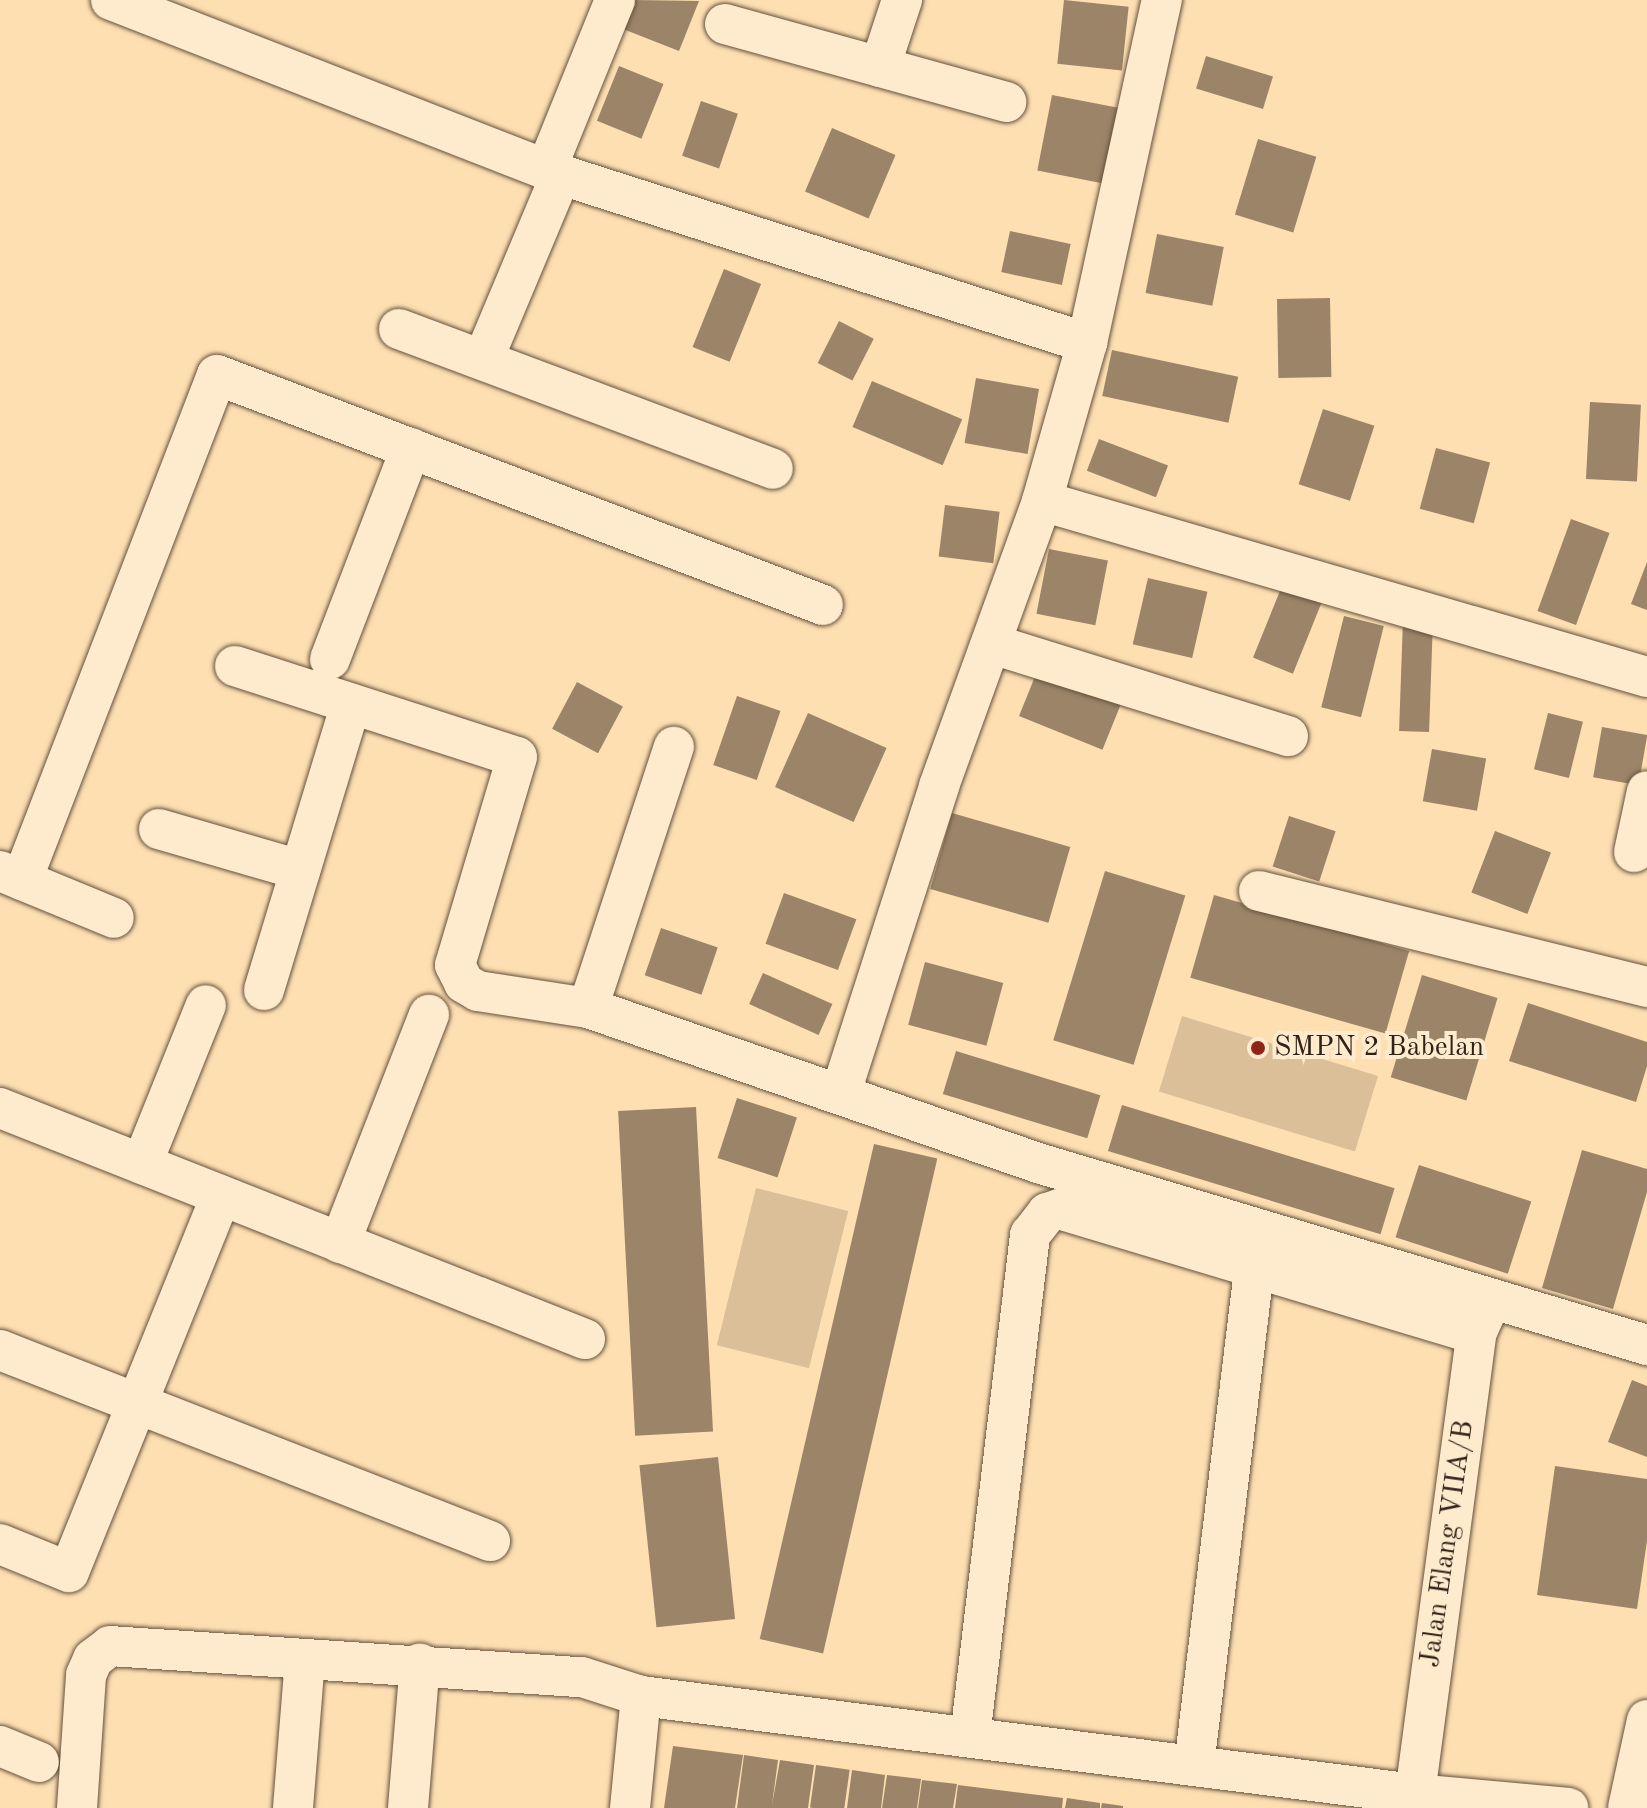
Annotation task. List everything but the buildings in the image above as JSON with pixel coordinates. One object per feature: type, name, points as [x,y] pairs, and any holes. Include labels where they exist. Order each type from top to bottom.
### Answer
[{"type":"street","points":[[111,0],[554,172],[1087,343]]},
{"type":"street","points":[[483,360],[615,0]]},
{"type":"street","points":[[880,67],[902,0]]},
{"type":"street","points":[[841,1092],[939,786],[1042,501],[1087,343],[1162,0]]},
{"type":"street","points":[[725,24],[1006,102]]},
{"type":"street","points":[[399,329],[773,469]]},
{"type":"street","points":[[114,918],[11,876],[217,375],[823,605]]},
{"type":"street","points":[[330,659],[411,448]]},
{"type":"street","points":[[1042,501],[1647,677]]},
{"type":"street","points":[[992,644],[1288,736]]},
{"type":"street","points":[[235,666],[517,757],[455,965],[464,983],[478,991],[588,1008],[841,1092],[1038,1163],[1646,1341]]},
{"type":"street","points":[[264,990],[351,704]]},
{"type":"street","points":[[588,1008],[674,747]]},
{"type":"street","points":[[1634,852],[1647,791]]},
{"type":"street","points":[[159,829],[300,870]]},
{"type":"street","points":[[1259,891],[1647,987]]},
{"type":"street","points":[[142,1164],[206,1005]]},
{"type":"street","points":[[340,1243],[429,1015]]},
{"type":"street","points":[[0,1108],[585,1339]]},
{"type":"street","points":[[0,1544],[69,1572],[221,1196]]},
{"type":"street","points":[[970,1737],[1030,1235],[1036,1223],[1059,1209],[1254,1270],[1476,1334]]},
{"type":"street","points":[[1194,1766],[1254,1270]]},
{"type":"street","name":"Jalan Elang VIIA/B","points":[[1415,1794],[1476,1334],[1493,1297]]},
{"type":"street","points":[[0,1350],[490,1541]]},
{"type":"street","points":[[77,1808],[86,1675],[99,1653],[126,1646],[305,1660],[420,1663],[582,1677],[641,1696],[1415,1794],[1568,1808]]},
{"type":"street","points":[[293,1808],[305,1660]]},
{"type":"street","points":[[408,1808],[420,1663]]},
{"type":"street","points":[[630,1808],[641,1696]]},
{"type":"street","points":[[1628,1808],[1647,1720]]},
{"type":"street","points":[[0,1746],[39,1762]]},
{"type":"shaded area","points":[[1182,1016],[1378,1076],[1355,1151],[1159,1092]]},
{"type":"shaded area","points":[[756,1188],[848,1211],[809,1368],[717,1345]]},
{"type":"place","name":"SMPN 2 Babelan","points":[[1258,1048]]}]
